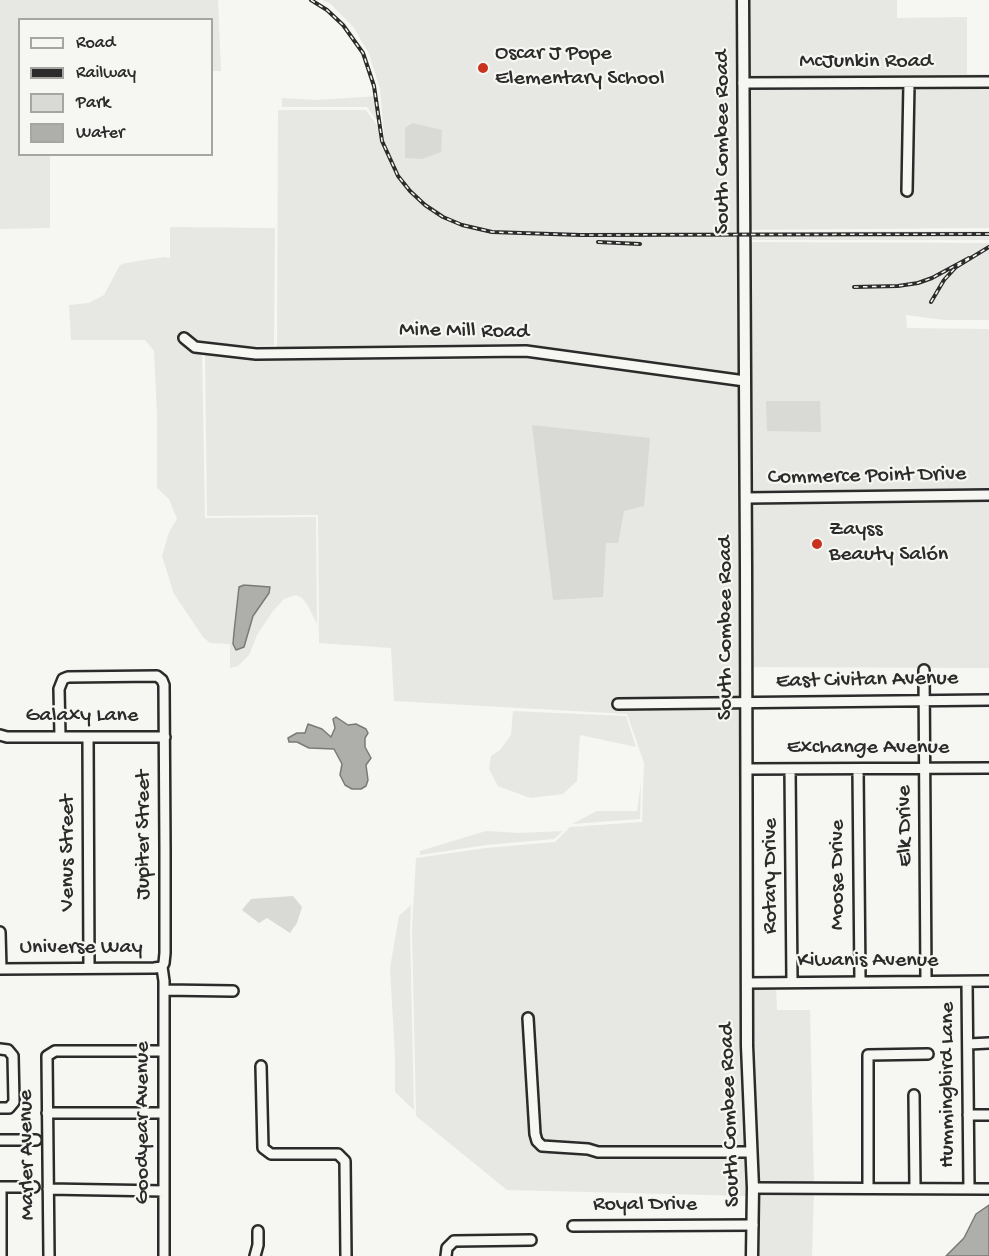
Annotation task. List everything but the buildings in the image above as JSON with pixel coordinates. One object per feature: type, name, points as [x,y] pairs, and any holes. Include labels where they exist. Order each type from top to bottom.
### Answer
[{"type":"main road","name":"South Combee Road","points":[[742,0],[747,1049],[753,1188],[752,1256]]},
{"type":"street","name":"McJunkin Road","points":[[743,83],[989,82]]},
{"type":"street","points":[[907,191],[909,83]]},
{"type":"street","name":"Mine Mill Road","points":[[184,338],[195,347],[256,354],[526,351],[745,381]]},
{"type":"street","name":"Commerce Point Drive","points":[[746,498],[989,495]]},
{"type":"street","name":"Elk Drive","points":[[924,670],[926,981]]},
{"type":"street","name":"Jupiter Street","points":[[60,736],[59,688],[63,679],[68,677],[157,676],[162,680],[165,737],[165,942],[162,967],[164,990]]},
{"type":"street","name":"East Civitan Avenue","points":[[618,704],[989,700]]},
{"type":"street","name":"Galaxy Lane","points":[[0,735],[7,737],[165,737]]},
{"type":"street","name":"Venus Street","points":[[88,736],[89,968]]},
{"type":"street","name":"Exchange Avenue","points":[[747,769],[989,768]]},
{"type":"street","name":"Rotary Drive","points":[[790,769],[792,982]]},
{"type":"street","name":"Moose Drive","points":[[858,769],[860,981]]},
{"type":"street","points":[[0,932],[0,969]]},
{"type":"street","name":"Universe Way","points":[[0,969],[162,967]]},
{"type":"street","name":"Kiwanis Avenue","points":[[747,983],[989,981]]},
{"type":"street","name":"Hummingbird Lane","points":[[967,982],[969,1189]]},
{"type":"street","points":[[164,990],[233,991]]},
{"type":"street","name":"Goodyear Avenue","points":[[164,990],[164,1256]]},
{"type":"street","points":[[528,1018],[535,1134],[537,1141],[543,1146],[588,1149],[598,1152],[750,1152]]},
{"type":"street","points":[[969,1044],[989,1043]]},
{"type":"street","points":[[0,1049],[11,1052],[13,1056],[14,1090],[14,1102],[11,1106],[0,1108]]},
{"type":"street","name":"Marler Avenue","points":[[50,1256],[46,1060],[55,1051],[163,1051]]},
{"type":"street","points":[[868,1187],[868,1055],[928,1054]]},
{"type":"street","points":[[261,1066],[262,1148],[271,1154],[338,1154],[345,1161],[346,1256]]},
{"type":"street","points":[[914,1095],[915,1188]]},
{"type":"street","points":[[47,1113],[164,1113]]},
{"type":"street","points":[[968,1115],[989,1115]]},
{"type":"street","points":[[0,1140],[36,1140]]},
{"type":"street","points":[[1,1256],[1,1187],[34,1187]]},
{"type":"street","points":[[753,1188],[989,1189]]},
{"type":"street","points":[[48,1189],[164,1191]]},
{"type":"street","name":"Royal Drive","points":[[573,1226],[753,1225]]},
{"type":"street","points":[[255,1256],[258,1231]]},
{"type":"street","points":[[446,1256],[447,1248],[454,1240],[531,1240]]},
{"type":"shaded area","points":[[0,0],[218,0],[221,71],[213,71],[213,18],[18,18],[18,156],[50,156],[50,228],[0,229]]},
{"type":"shaded area","points":[[322,0],[897,0],[897,18],[967,17],[967,74],[989,74],[989,228],[737,230],[737,317],[752,315],[751,242],[989,243],[989,320],[944,320],[906,315],[907,328],[989,329],[989,668],[741,667],[748,1196],[507,1190],[416,1116],[412,929],[416,858],[486,848],[555,842],[570,827],[642,822],[644,763],[627,714],[394,701],[391,648],[319,643],[318,515],[207,516],[205,352],[277,347],[278,110],[366,110],[384,135],[380,89],[369,54],[354,28],[331,4]]},
{"type":"shaded area","points":[[378,96],[381,126],[367,107],[282,107],[282,98],[315,100]]},
{"type":"shaded area","points":[[170,227],[275,228],[274,345],[229,348],[196,344],[184,333],[180,338],[202,351],[205,518],[316,517],[317,624],[302,598],[296,595],[284,599],[257,635],[249,655],[238,666],[230,668],[230,644],[210,643],[203,637],[174,594],[162,556],[169,532],[177,519],[169,499],[157,488],[154,351],[145,340],[71,340],[69,305],[89,303],[104,295],[120,265],[164,257],[170,258]],"holes":[[[239,587],[255,613],[245,643],[234,643]]]},
{"type":"shaded area","points":[[989,231],[989,240],[749,240],[746,232]]},
{"type":"shaded area","points":[[513,711],[626,716],[636,747],[580,735],[577,781],[563,794],[530,798],[498,786],[489,769],[491,756],[500,750],[511,735]]},
{"type":"shaded area","points":[[641,783],[640,819],[572,824],[597,811],[637,811]]},
{"type":"shaded area","points":[[486,831],[519,833],[563,831],[554,839],[486,845],[420,855],[420,851]]},
{"type":"shaded area","points":[[411,905],[414,1110],[395,1092],[390,968],[399,916]]},
{"type":"shaded area","points":[[750,986],[776,986],[777,1010],[810,1010],[814,1185],[756,1185]]},
{"type":"shaded area","points":[[756,1192],[814,1192],[812,1256],[755,1256]]},
{"type":"green space","points":[[412,123],[442,130],[441,152],[422,159],[405,158],[405,128]]},
{"type":"green space","points":[[766,401],[820,401],[821,432],[767,431]]},
{"type":"green space","points":[[532,425],[650,438],[644,506],[624,511],[618,543],[606,543],[603,597],[553,600]]},
{"type":"green space","points":[[293,896],[302,907],[297,923],[290,933],[267,918],[259,923],[242,910],[251,899]]},
{"type":"water","points":[[244,585],[270,587],[269,593],[253,616],[244,647],[236,650],[233,644],[239,587]]},
{"type":"water","points":[[336,717],[348,725],[356,724],[366,729],[368,733],[365,738],[365,747],[371,758],[366,765],[368,780],[366,786],[361,789],[352,789],[345,785],[340,775],[342,764],[334,749],[309,748],[297,742],[289,742],[288,738],[297,733],[305,733],[308,724],[322,729],[331,737],[335,728],[333,719]]},
{"type":"water","points":[[989,1205],[989,1256],[946,1256],[964,1238],[976,1214]]},
{"type":"railway","points":[[311,0],[327,10],[343,25],[363,53],[374,86],[382,141],[398,176],[425,205],[443,217],[462,225],[492,232],[581,235],[989,234]]},
{"type":"railway","points":[[598,242],[640,244]]},
{"type":"railway","points":[[931,302],[944,280],[956,267],[989,247]]},
{"type":"railway","points":[[854,287],[918,283],[969,258]]},
{"type":"place","name":"Oscar J Pope Elementary School","points":[[483,68]]},
{"type":"place","name":"Zayss Beauty Salón","points":[[817,544]]}]
